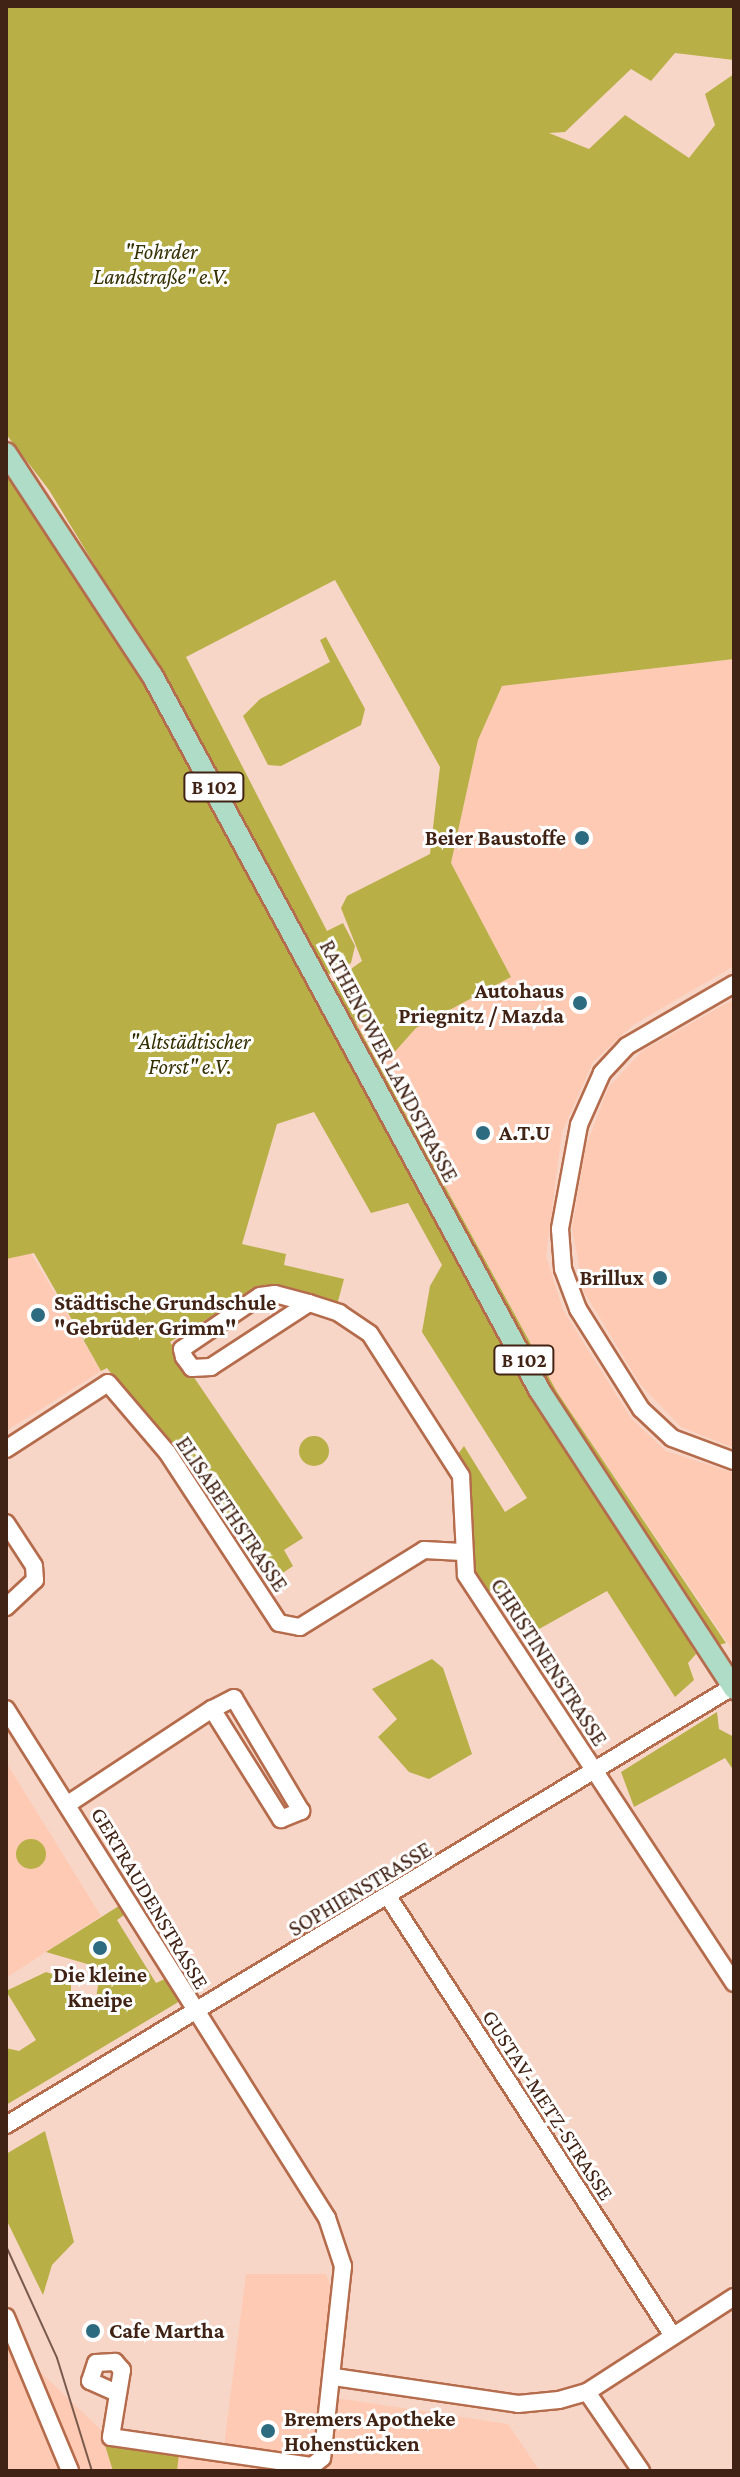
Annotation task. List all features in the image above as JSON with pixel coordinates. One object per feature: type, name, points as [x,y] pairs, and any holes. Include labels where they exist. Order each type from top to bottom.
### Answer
[{"type":"main road","name":"RATHENOWER LANDSTRASSE","points":[[6,453],[89,570],[159,686],[540,1391],[734,1687]]},
{"type":"street","points":[[734,984],[627,1046],[602,1073],[579,1125],[560,1229],[573,1297],[641,1409],[672,1438],[734,1461]]},
{"type":"street","name":"CHRISTINENSTRASSE","points":[[309,1303],[211,1367],[192,1368],[184,1357],[182,1349],[260,1296],[309,1303],[370,1334],[461,1476],[462,1552],[466,1575],[734,1983]]},
{"type":"street","name":"ELISABETHSTRASSE","points":[[6,1449],[108,1383],[167,1452],[279,1623],[306,1624],[424,1550],[462,1552]]},
{"type":"street","points":[[6,1523],[34,1566],[35,1580],[6,1607]]},
{"type":"street","name":"SOPHIENSTRASSE","points":[[6,2125],[598,1773],[734,1687]]},
{"type":"street","points":[[234,1698],[301,1811],[281,1819],[212,1709],[234,1698]]},
{"type":"street","name":"GERTRAUDENSTRASSE","points":[[6,1709],[68,1804],[337,2244],[345,2295],[322,2458],[312,2466],[111,2437],[115,2392]]},
{"type":"street","name":"GERTRAUDENSTRASSE","points":[[68,1804],[212,1709]]},
{"type":"street","name":"GUSTAV-METZ-STRASSE","points":[[389,1898],[673,2336]]},
{"type":"street","points":[[334,2377],[518,2404],[587,2392],[734,2297]]},
{"type":"street","points":[[6,2317],[70,2471]]},
{"type":"street","points":[[587,2392],[641,2471]]},
{"type":"shaded area","points":[[734,659],[734,966],[633,1025],[593,1062],[562,1132],[546,1256],[563,1310],[631,1418],[666,1451],[734,1473],[734,1652],[557,1392],[356,1022],[369,1014],[392,1055],[416,1028],[511,977],[451,863],[478,740],[502,686]]},
{"type":"shaded area","points":[[734,999],[734,1448],[681,1427],[640,1384],[584,1292],[572,1228],[586,1146],[608,1088],[642,1051]]},
{"type":"shaded area","name":"Städtische Grundschule \"Gebrüder Grimm\"","points":[[29,1250],[101,1371],[6,1431],[6,1259]]},
{"type":"shaded area","points":[[6,1762],[101,1916],[6,1978]]},
{"type":"shaded area","points":[[246,2274],[326,2274],[334,2292],[330,2397],[508,2424],[540,2471],[6,2471],[6,2339],[101,2430],[224,2446]]},
{"type":"green space","name":"\"Fohrder Landstraße\" e.V.","points":[[6,6],[734,6],[734,60],[675,53],[651,81],[631,69],[565,132],[549,133],[589,149],[625,115],[689,158],[715,125],[705,94],[734,74],[734,659],[502,686],[478,740],[451,863],[511,977],[416,1028],[392,1055],[370,1014],[356,1023],[557,1392],[726,1643],[719,1645],[535,1367],[327,986],[362,961],[341,908],[347,896],[430,854],[440,767],[335,580],[186,657],[327,931],[343,923],[355,946],[351,963],[330,974],[320,971],[175,697],[49,490],[6,434]]},
{"type":"green space","name":"\"Altstädtischer Forst\" e.V.","points":[[6,468],[84,574],[696,1654],[688,1663],[694,1680],[675,1697],[607,1591],[523,1638],[492,1590],[484,1593],[471,1572],[455,1458],[464,1446],[505,1512],[527,1498],[422,1332],[430,1286],[442,1265],[408,1203],[371,1213],[314,1112],[277,1124],[242,1244],[286,1254],[284,1265],[344,1279],[337,1305],[259,1287],[170,1342],[303,1538],[284,1550],[293,1566],[268,1583],[232,1529],[224,1533],[215,1519],[224,1513],[201,1477],[193,1482],[107,1368],[101,1371],[34,1253],[6,1259]]},
{"type":"green space","points":[[326,637],[365,709],[361,725],[281,766],[268,765],[243,716],[260,699],[330,662],[320,640]]},
{"type":"green space","points":[[314,1436],[320,1437],[328,1445],[328,1457],[320,1465],[314,1466],[308,1465],[300,1457],[299,1451],[300,1445],[308,1437]]},
{"type":"green space","points":[[432,1659],[443,1668],[472,1754],[429,1779],[409,1772],[378,1737],[397,1719],[372,1689]]},
{"type":"green space","points":[[717,1712],[719,1729],[734,1737],[734,1771],[725,1758],[634,1807],[621,1772]]},
{"type":"green space","points":[[31,1839],[42,1843],[46,1854],[42,1865],[31,1869],[20,1865],[16,1854],[20,1843]]},
{"type":"green space","points":[[122,1904],[127,1913],[117,1920],[156,1983],[167,1978],[180,2001],[6,2105],[6,2048],[19,2051],[36,2040],[6,1991],[46,1972],[71,1980],[71,1999],[95,2004],[101,1968],[46,1952]]},
{"type":"green space","points":[[45,2131],[74,2242],[52,2265],[43,2295],[6,2219],[6,2154]]},
{"type":"green space","points":[[104,2442],[179,2454],[177,2471],[113,2471]]},
{"type":"tram line","points":[[6,2246],[57,2358],[92,2471]]},
{"type":"place","name":"Beier Baustoffe","points":[[582,838]]},
{"type":"place","name":"Autohaus Priegnitz / Mazda","points":[[580,1003]]},
{"type":"place","name":"A.T.U","points":[[483,1133]]},
{"type":"place","name":"Brillux","points":[[660,1278]]},
{"type":"place","name":"Städtische Grundschule \"Gebrüder Grimm\"","points":[[38,1315]]},
{"type":"place","name":"Die kleine Kneipe","points":[[100,1948]]},
{"type":"place","name":"Cafe Martha","points":[[93,2331]]},
{"type":"place","name":"Bremers Apotheke Hohenstücken","points":[[268,2431]]}]
